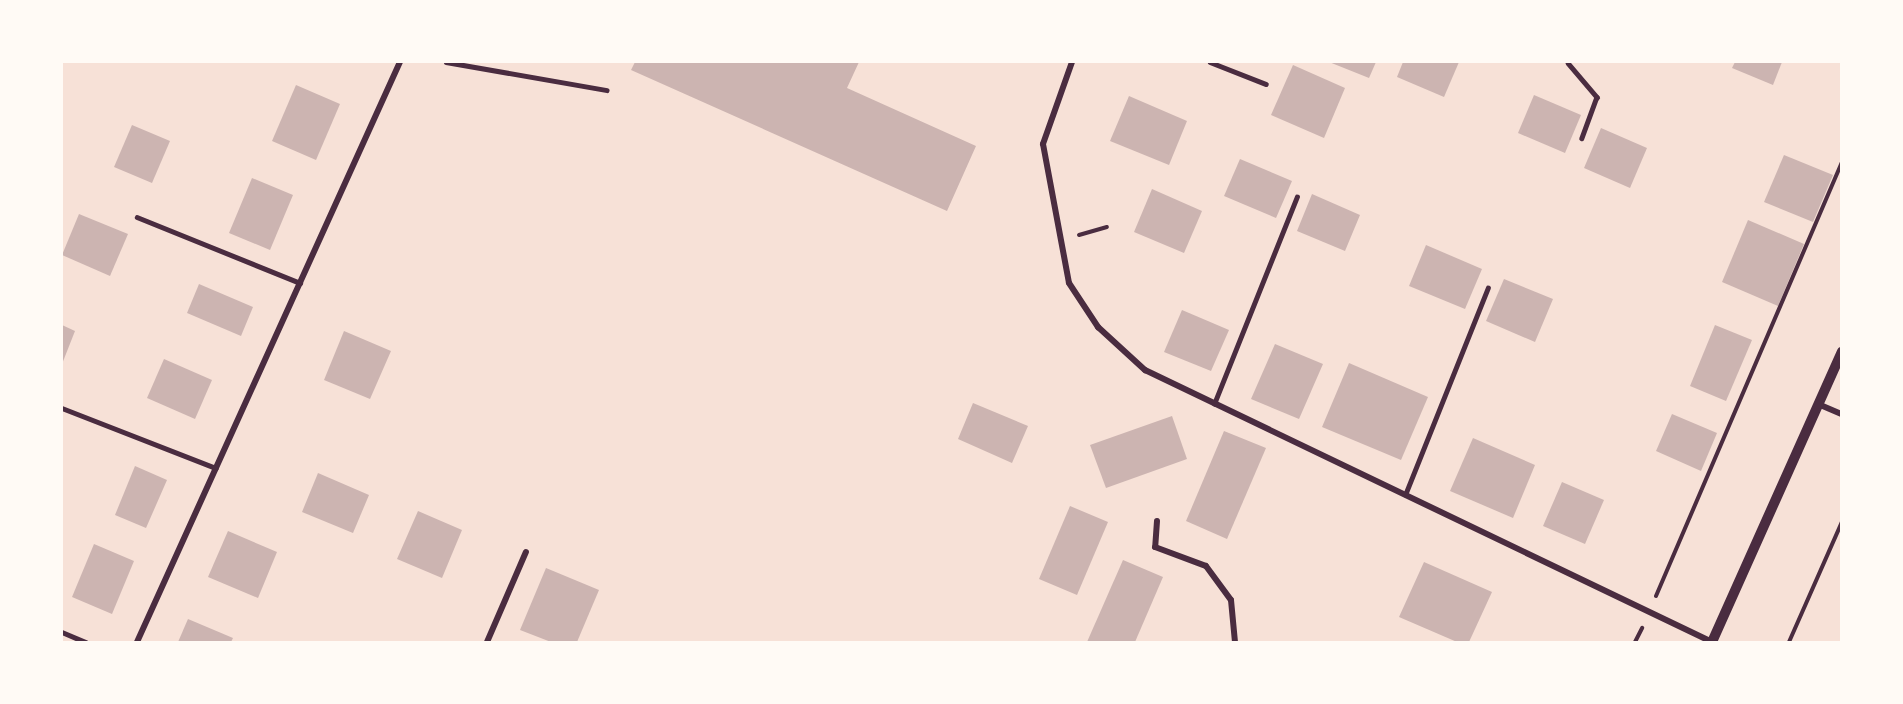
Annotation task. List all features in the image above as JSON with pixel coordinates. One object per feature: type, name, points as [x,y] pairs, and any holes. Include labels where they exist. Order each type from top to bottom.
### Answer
[{"type":"street","points":[[137,642],[400,62]]},
{"type":"street","points":[[1071,62],[1043,144],[1069,283],[1098,327],[1145,370],[1712,642],[1842,352]]},
{"type":"street","points":[[1818,404],[1842,414]]},
{"type":"street","points":[[1157,520],[1155,547],[1206,566],[1231,600],[1236,642]]},
{"type":"street","points":[[487,642],[526,552]]},
{"type":"lane","points":[[446,62],[607,90]]},
{"type":"lane","points":[[1210,62],[1266,84]]},
{"type":"lane","points":[[1568,62],[1597,98],[1582,138]]},
{"type":"lane","points":[[1214,404],[1297,197]]},
{"type":"lane","points":[[137,217],[300,283]]},
{"type":"lane","points":[[1405,495],[1488,288]]},
{"type":"lane","points":[[62,408],[216,468]]},
{"type":"lane","points":[[62,632],[86,642]]},
{"type":"path","points":[[1635,642],[1842,161]]},
{"type":"path","points":[[1061,239],[1107,227]]},
{"type":"path","points":[[1789,642],[1842,522]]},
{"type":"building","points":[[635,62],[859,62],[847,88],[976,146],[947,211],[631,70]]},
{"type":"building","points":[[1329,62],[1376,62],[1369,78]]},
{"type":"building","points":[[1403,62],[1459,62],[1444,97],[1397,77]]},
{"type":"building","points":[[1735,62],[1782,62],[1773,85],[1732,68]]},
{"type":"building","points":[[1293,65],[1345,88],[1324,138],[1271,115]]},
{"type":"building","points":[[296,85],[340,104],[316,160],[272,141]]},
{"type":"building","points":[[1534,95],[1581,115],[1565,153],[1518,133]]},
{"type":"building","points":[[1129,96],[1187,121],[1169,165],[1110,141]]},
{"type":"building","points":[[132,125],[170,141],[152,183],[114,167]]},
{"type":"building","points":[[1601,128],[1647,148],[1630,188],[1584,168]]},
{"type":"building","points":[[1784,155],[1833,175],[1813,222],[1764,202]]},
{"type":"building","points":[[1240,159],[1292,181],[1276,218],[1224,196]]},
{"type":"building","points":[[252,178],[293,195],[270,250],[229,233]]},
{"type":"building","points":[[1152,189],[1202,211],[1184,253],[1134,232]]},
{"type":"building","points":[[1312,194],[1360,215],[1345,251],[1297,231]]},
{"type":"building","points":[[79,214],[128,234],[110,276],[62,255]]},
{"type":"building","points":[[1748,220],[1804,244],[1778,306],[1722,282]]},
{"type":"building","points":[[1426,245],[1482,269],[1465,309],[1409,286]]},
{"type":"building","points":[[1504,279],[1553,299],[1535,342],[1486,321]]},
{"type":"building","points":[[199,284],[253,307],[241,336],[187,313]]},
{"type":"building","points":[[1182,310],[1229,330],[1211,371],[1164,352]]},
{"type":"building","points":[[62,325],[75,331],[62,364]]},
{"type":"building","points":[[1715,325],[1752,340],[1726,401],[1690,386]]},
{"type":"building","points":[[344,331],[391,351],[370,399],[324,380]]},
{"type":"building","points":[[1275,344],[1323,364],[1299,419],[1251,399]]},
{"type":"building","points":[[164,359],[212,380],[195,419],[147,398]]},
{"type":"building","points":[[1349,363],[1428,397],[1401,460],[1322,427]]},
{"type":"building","points":[[973,403],[1028,426],[1012,463],[958,439]]},
{"type":"building","points":[[1672,414],[1717,433],[1701,471],[1656,451]]},
{"type":"building","points":[[1172,416],[1187,459],[1106,488],[1090,445]]},
{"type":"building","points":[[1224,431],[1266,448],[1227,539],[1186,521]]},
{"type":"building","points":[[1473,438],[1535,465],[1513,518],[1450,491]]},
{"type":"building","points":[[135,466],[167,480],[146,528],[115,515]]},
{"type":"building","points":[[318,473],[369,495],[353,533],[302,512]]},
{"type":"building","points":[[1562,482],[1604,500],[1585,544],[1543,526]]},
{"type":"building","points":[[1070,506],[1108,522],[1077,595],[1039,579]]},
{"type":"building","points":[[418,511],[462,530],[442,578],[397,559]]},
{"type":"building","points":[[228,531],[277,552],[258,598],[208,577]]},
{"type":"building","points":[[94,544],[134,561],[112,614],[72,597]]},
{"type":"building","points":[[1123,560],[1163,577],[1135,642],[1087,642]]},
{"type":"building","points":[[1424,562],[1492,592],[1469,642],[1457,642],[1399,617]]},
{"type":"building","points":[[546,568],[599,590],[577,642],[551,642],[520,630]]},
{"type":"building","points":[[188,619],[233,638],[231,642],[178,642]]}]
